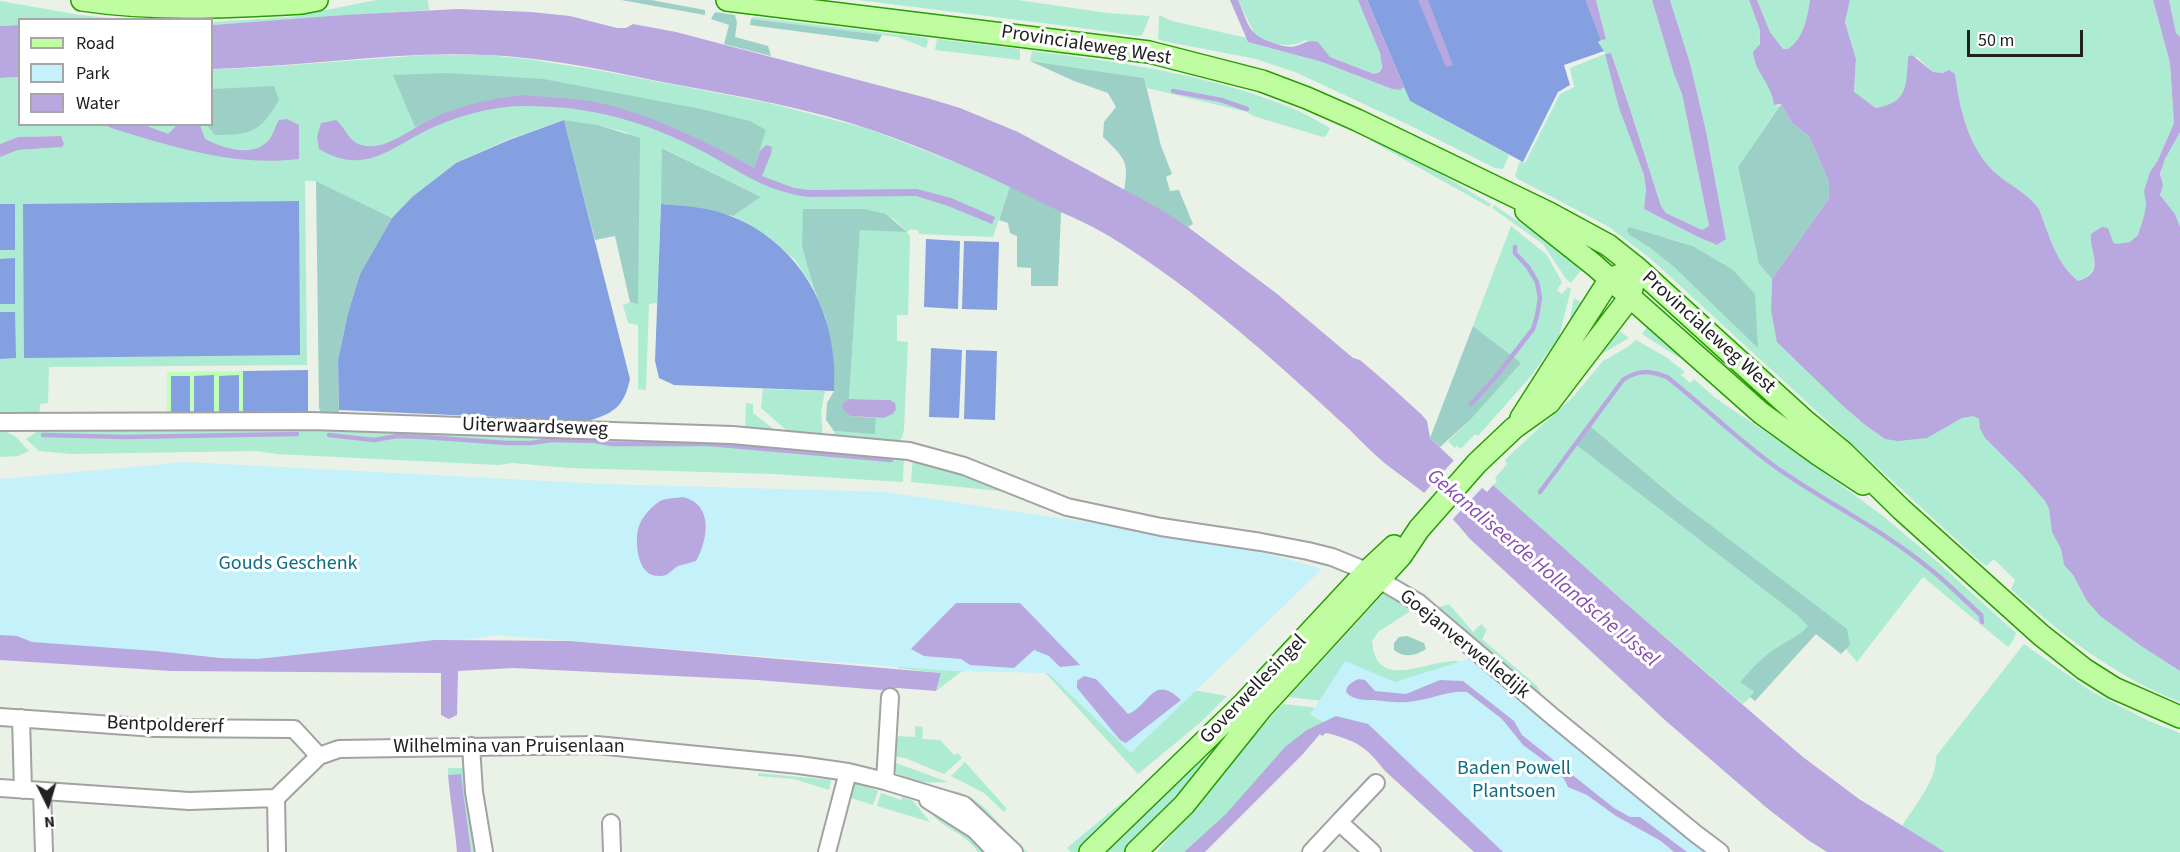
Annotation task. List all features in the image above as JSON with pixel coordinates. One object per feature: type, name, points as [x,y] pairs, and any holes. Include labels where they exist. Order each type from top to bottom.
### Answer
[{"type":"main road","points":[[82,0],[200,9],[302,3],[317,0]]},
{"type":"main road","name":"Provincialeweg West","points":[[727,0],[1149,52],[1262,81],[1307,98],[1549,213],[1608,245],[1637,268],[1803,419],[1843,452],[1901,509],[2041,635],[2084,669],[2115,688],[2180,717]]},
{"type":"main road","name":"Provincialeweg West","points":[[1494,186],[1610,279],[1761,413],[1819,455],[1901,509]]},
{"type":"main road","points":[[1610,279],[1637,268]]},
{"type":"main road","name":"Goverwellesingel","points":[[1090,852],[1372,576],[1401,556],[1419,529],[1477,464],[1514,428],[1549,403],[1630,297],[1637,268]]},
{"type":"main road","name":"Goverwellesingel","points":[[1514,428],[1610,279]]},
{"type":"main road","name":"Goverwellesingel","points":[[1136,852],[1184,805],[1372,576]]},
{"type":"street","name":"Uiterwaardseweg","points":[[0,422],[312,421],[732,435],[909,451],[964,466],[1059,505]]},
{"type":"street","name":"Goejanverwelledijk","points":[[1059,505],[1161,527],[1261,542],[1332,557],[1372,576],[1419,603],[1561,724],[1720,852]]},
{"type":"street","points":[[885,781],[890,697]]},
{"type":"street","name":"Bentpoldererf","points":[[0,717],[155,728],[294,729],[319,756]]},
{"type":"street","points":[[21,718],[23,790]]},
{"type":"street","name":"Wilhelmina van Pruisenlaan","points":[[319,756],[339,749],[597,745],[799,765],[848,772],[964,805],[1014,852]]},
{"type":"street","points":[[471,746],[474,792],[484,852]]},
{"type":"street","points":[[0,788],[189,801],[276,798],[319,756]]},
{"type":"street","points":[[827,852],[848,772]]},
{"type":"street","points":[[1311,852],[1376,783]]},
{"type":"street","points":[[42,791],[44,852]]},
{"type":"street","name":"Wilhelmina van Pruisenlaan","points":[[918,792],[941,810],[975,830],[996,852]]},
{"type":"street","points":[[276,798],[277,852]]},
{"type":"street","points":[[1339,822],[1372,852]]},
{"type":"street","points":[[611,823],[612,852]]},
{"type":"shaded area","points":[[376,0],[428,0],[429,10],[213,25],[213,22],[291,17]]},
{"type":"shaded area","points":[[621,0],[651,0],[705,10],[705,15]]},
{"type":"shaded area","points":[[858,0],[1018,0],[1107,13],[1150,16],[1142,35],[1137,36]]},
{"type":"shaded area","points":[[1238,0],[1358,0],[1378,46],[1381,56],[1380,73],[1374,74],[1330,57],[1306,40],[1287,45],[1256,37]]},
{"type":"shaded area","points":[[1367,0],[1586,0],[1601,40],[1598,42],[1604,51],[1564,65],[1570,85],[1558,92],[1523,162],[1410,101]]},
{"type":"shaded area","points":[[1586,0],[1590,13],[1606,38],[1596,0],[1652,0],[1682,94],[1709,227],[1702,230],[1666,213],[1661,206],[1611,53],[1606,54],[1619,108],[1644,175],[1646,190],[1644,209],[1717,245],[1726,239],[1706,131],[1690,63],[1670,0],[1749,0],[1760,30],[1759,71],[1770,87],[1774,105],[1779,106],[1738,167],[1759,264],[1772,279],[1771,310],[1819,381],[1843,406],[1885,439],[1937,432],[1962,418],[1973,415],[1979,419],[1980,429],[1985,438],[2045,501],[2049,509],[2052,531],[2061,549],[2064,565],[2073,575],[2087,601],[2100,616],[2180,671],[2180,702],[2111,667],[2050,623],[2011,589],[2015,580],[1994,559],[1986,566],[1975,557],[1651,259],[1609,227],[1515,176],[1520,161],[1525,163],[1560,94],[1574,87],[1570,68],[1605,54],[1598,42]],"holes":[[[1627,231],[1671,239],[1693,246],[1732,269],[1758,347],[1674,267]]]},
{"type":"shaded area","points":[[1757,0],[1810,0],[1801,33],[1788,49],[1783,49],[1770,32]]},
{"type":"shaded area","points":[[1850,0],[2153,0],[2170,63],[2174,123],[2158,160],[2150,172],[2145,191],[2144,216],[2138,235],[2130,242],[2116,244],[2113,242],[2092,247],[2095,263],[2092,272],[2078,281],[2070,274],[2059,257],[2039,209],[2025,195],[1999,176],[1980,155],[1963,116],[1955,74],[1933,72],[1917,57],[1908,57],[1904,91],[1895,101],[1877,108],[1854,93],[1856,59],[1845,22]]},
{"type":"shaded area","points":[[2169,0],[2180,0],[2180,37],[2176,33]]},
{"type":"shaded area","points":[[0,1],[109,18],[18,18],[18,25],[0,26]]},
{"type":"shaded area","points":[[715,12],[735,15],[737,23],[735,37],[768,46],[771,56],[724,44],[729,25],[711,19]]},
{"type":"shaded area","points":[[1159,15],[1172,21],[1247,38],[1248,42],[1322,62],[1392,89],[1400,90],[1404,87],[1410,101],[1509,155],[1503,169],[1495,168],[1295,72],[1256,59],[1158,39]]},
{"type":"shaded area","points":[[753,17],[927,38],[928,41],[926,48],[898,37],[751,19]]},
{"type":"shaded area","points":[[751,19],[882,35],[878,42],[750,25]]},
{"type":"shaded area","points":[[937,39],[1020,49],[1020,60],[935,50]]},
{"type":"shaded area","points":[[1032,51],[1096,59],[1228,86],[1294,109],[1330,128],[1323,137],[1253,116],[1247,112],[1147,88],[1144,78],[1030,61]]},
{"type":"shaded area","points":[[426,55],[487,55],[527,59],[769,103],[869,129],[1010,186],[993,237],[919,234],[918,230],[911,229],[907,232],[910,236],[908,315],[897,315],[897,341],[908,342],[904,429],[902,438],[897,442],[834,440],[834,431],[875,433],[876,418],[883,418],[890,400],[849,399],[860,229],[906,231],[896,221],[886,214],[802,247],[814,289],[795,260],[768,236],[733,216],[761,197],[663,148],[657,303],[649,304],[646,390],[638,389],[638,325],[628,323],[623,305],[630,302],[637,303],[628,133],[598,125],[564,120],[509,139],[456,163],[412,197],[392,218],[316,181],[305,181],[307,365],[49,367],[48,403],[40,404],[39,419],[0,420],[0,157],[18,150],[62,147],[59,136],[18,137],[0,144],[0,78],[18,77],[18,126],[213,126],[213,69]]},
{"type":"shaded area","points":[[1030,61],[1144,78],[1161,146],[1172,174],[1166,177],[1170,191],[1179,190],[1193,224],[1188,227],[1124,190],[1125,165],[1120,155],[1103,137],[1104,122],[1116,107],[1108,93],[1074,81]]},
{"type":"shaded area","points":[[448,73],[543,79],[701,109],[750,121],[766,130],[754,168],[714,146],[673,128],[631,112],[588,102],[545,97],[501,99],[458,109],[415,127],[393,75]]},
{"type":"shaded area","points":[[274,86],[279,100],[266,119],[254,130],[238,134],[215,135],[208,126],[213,126],[213,89]]},
{"type":"shaded area","points":[[1781,104],[1792,123],[1809,136],[1829,182],[1829,198],[1772,279],[1759,264],[1738,167]]},
{"type":"shaded area","points":[[564,120],[598,125],[640,138],[638,304],[630,302],[615,236],[595,240]]},
{"type":"shaded area","points":[[564,120],[630,379],[621,402],[612,411],[588,421],[339,410],[338,360],[348,313],[360,274],[392,218],[412,197],[456,163]]},
{"type":"shaded area","points":[[2180,132],[2180,227],[2175,214],[2160,195],[2162,167]]},
{"type":"shaded area","points":[[1374,134],[1491,204],[1489,207],[1370,140]]},
{"type":"shaded area","points":[[662,148],[761,197],[733,216],[698,208],[661,204]]},
{"type":"shaded area","points":[[316,181],[392,218],[360,274],[348,313],[338,360],[339,417],[323,417],[319,408]]},
{"type":"shaded area","points":[[1010,186],[1061,212],[1058,286],[1031,286],[1031,268],[1017,267],[1017,236],[1010,233],[1008,223],[999,220]]},
{"type":"shaded area","points":[[299,201],[300,355],[24,358],[23,204]]},
{"type":"shaded area","points":[[0,204],[15,204],[15,250],[0,250]]},
{"type":"shaded area","points":[[661,204],[706,209],[733,217],[772,240],[788,255],[814,291],[823,311],[833,355],[834,391],[674,385],[659,378],[655,361]]},
{"type":"shaded area","points":[[1494,205],[1555,247],[1581,270],[1571,283],[1543,244],[1492,208]]},
{"type":"shaded area","points":[[803,209],[864,209],[886,214],[907,232],[860,230],[849,399],[844,402],[850,416],[876,418],[875,434],[834,431],[826,420],[827,403],[834,391],[826,319],[814,289],[802,247]]},
{"type":"shaded area","points":[[1511,226],[1547,255],[1562,282],[1557,290],[1562,294],[1568,287],[1571,289],[1559,337],[1531,376],[1478,436],[1475,434],[1461,449],[1457,446],[1455,448],[1448,441],[1471,419],[1520,363],[1473,326]]},
{"type":"shaded area","points":[[1629,227],[1693,246],[1732,269],[1755,294],[1758,348],[1674,267],[1630,235],[1627,231]]},
{"type":"shaded area","points":[[926,239],[960,241],[958,309],[924,307]]},
{"type":"shaded area","points":[[964,241],[999,242],[997,310],[962,309]]},
{"type":"shaded area","points":[[15,258],[15,304],[0,304],[0,259]]},
{"type":"shaded area","points":[[1574,298],[1585,305],[1568,328]]},
{"type":"shaded area","points":[[0,312],[15,312],[16,358],[0,359]]},
{"type":"shaded area","points":[[1649,324],[1655,327],[1681,359],[1642,334]]},
{"type":"shaded area","points":[[1473,326],[1521,363],[1471,419],[1440,447],[1430,438]]},
{"type":"shaded area","points":[[1617,329],[1629,338],[1600,355],[1598,354]]},
{"type":"shaded area","points":[[1636,340],[1666,357],[1685,372],[1681,375],[1690,383],[1694,379],[1714,397],[1804,458],[1883,516],[2016,633],[2008,647],[1923,577],[1857,662],[1846,649],[1850,645],[1589,425],[1575,444],[1809,626],[1800,635],[1778,646],[1740,682],[1755,693],[1743,704],[1493,485],[1497,481],[1495,478],[1507,464],[1505,460],[1573,397],[1603,361]]},
{"type":"shaded area","points":[[931,348],[962,350],[959,418],[929,417]]},
{"type":"shaded area","points":[[966,350],[997,351],[995,420],[964,419]]},
{"type":"shaded area","points":[[308,370],[308,417],[243,417],[243,371]]},
{"type":"shaded area","points":[[214,375],[214,413],[194,413],[194,376]]},
{"type":"shaded area","points":[[239,375],[239,413],[219,413],[219,376]]},
{"type":"shaded area","points":[[171,376],[190,376],[190,413],[171,413]]},
{"type":"shaded area","points":[[763,389],[825,391],[821,412],[823,439],[794,437],[761,408]]},
{"type":"shaded area","points":[[746,403],[753,404],[753,413],[775,430],[776,435],[745,432]]},
{"type":"shaded area","points":[[308,424],[710,438],[904,455],[903,482],[773,474],[569,468],[513,463],[499,465],[277,454],[257,451],[71,454],[39,451],[26,439],[44,427]]},
{"type":"shaded area","points":[[1589,425],[1680,502],[1847,629],[1850,645],[1841,654],[1816,634],[1755,701],[1750,697],[1754,692],[1740,682],[1766,655],[1808,626],[1797,615],[1575,444]]},
{"type":"shaded area","points":[[0,428],[16,437],[29,451],[18,456],[0,457]]},
{"type":"shaded area","points":[[913,456],[1019,493],[911,482]]},
{"type":"shaded area","points":[[1386,591],[1415,608],[1378,632],[1372,641],[1375,657],[1382,666],[1392,670],[1403,670],[1454,661],[1491,669],[1323,701],[1289,697]]},
{"type":"shaded area","points":[[904,596],[1188,689],[1227,696],[1201,722],[1138,774],[1041,668],[970,665],[936,691],[941,673],[898,668]]},
{"type":"shaded area","points":[[1449,604],[1473,632],[1481,624],[1487,630],[1482,639],[1537,686],[1546,702],[1434,609]]},
{"type":"shaded area","points":[[1407,636],[1424,643],[1426,649],[1410,655],[1394,650],[1394,643],[1399,637]]},
{"type":"shaded area","points":[[2024,644],[2092,692],[2149,721],[2180,733],[2180,852],[1945,852],[1902,826],[1929,783],[1936,765],[1936,756]]},
{"type":"shaded area","points":[[1283,704],[1388,716],[1336,716],[1184,852],[1157,852],[1252,738]]},
{"type":"shaded area","points":[[915,726],[923,727],[922,739],[940,740],[954,755],[958,753],[962,758],[944,774],[905,758],[893,756],[895,736],[915,737]]},
{"type":"shaded area","points":[[1232,733],[1130,852],[1104,852]]},
{"type":"shaded area","points":[[893,762],[948,782],[926,782],[905,778],[893,770]]},
{"type":"shaded area","points":[[965,762],[1007,809],[1004,812],[984,793],[951,776]]},
{"type":"shaded area","points":[[448,768],[468,768],[478,852],[471,852],[461,775],[448,775]]},
{"type":"shaded area","points":[[758,773],[831,780],[829,790],[794,779],[758,776]]},
{"type":"shaded area","points":[[854,782],[878,791],[873,805],[848,797]]},
{"type":"shaded area","points":[[941,790],[956,791],[979,803],[1028,852],[1020,852]]},
{"type":"shaded area","points":[[881,793],[901,800],[903,797],[913,801],[930,822],[877,806]]},
{"type":"shaded area","points":[[1126,799],[1113,822],[1079,852],[1071,852],[1067,848]]},
{"type":"shaded area","points":[[931,812],[969,837],[984,852],[978,852],[966,839],[940,822]]},
{"type":"sand","points":[[243,371],[243,417],[167,418],[167,372]]},
{"type":"green space","name":"Gouds Geschenk","points":[[186,462],[604,484],[885,492],[1233,544],[1322,569],[1131,753],[1048,673],[953,671],[497,635],[308,664],[0,640],[0,479]]},
{"type":"green space","name":"Baden Powell Plantsoen","points":[[1475,657],[1715,852],[1484,852],[1395,758],[1310,715],[1345,661],[1395,682]]},
{"type":"water","points":[[1230,0],[1238,0],[1251,29],[1267,41],[1288,47],[1318,42],[1330,57],[1374,74],[1380,72],[1382,67],[1380,53],[1358,0],[1367,0],[1404,87],[1400,90],[1392,89],[1322,62],[1248,42]]},
{"type":"water","points":[[1418,0],[1428,0],[1453,65],[1446,67]]},
{"type":"water","points":[[1586,0],[1596,0],[1606,39],[1601,40]]},
{"type":"water","points":[[1652,0],[1670,0],[1690,63],[1706,131],[1726,239],[1717,245],[1644,209],[1646,190],[1644,175],[1619,108],[1605,54],[1611,53],[1661,206],[1666,213],[1702,230],[1709,226],[1682,94]]},
{"type":"water","points":[[1749,0],[1757,0],[1770,32],[1783,49],[1788,49],[1801,33],[1810,0],[1850,0],[1845,22],[1856,59],[1854,92],[1876,108],[1887,105],[1900,97],[1906,84],[1908,57],[1912,55],[1933,72],[1943,73],[1949,70],[1955,74],[1963,116],[1980,155],[1999,176],[2025,195],[2039,209],[2059,257],[2070,274],[2078,281],[2092,273],[2094,267],[2091,234],[2102,227],[2108,228],[2116,244],[2130,242],[2138,235],[2146,204],[2144,191],[2150,172],[2158,160],[2174,123],[2170,63],[2153,0],[2169,0],[2176,33],[2180,37],[2180,132],[2165,159],[2160,174],[2163,185],[2160,195],[2175,214],[2180,227],[2180,671],[2100,616],[2087,601],[2073,575],[2064,565],[2061,549],[2052,532],[2049,509],[2045,501],[1985,438],[1980,429],[1979,419],[1973,416],[1962,418],[1927,438],[1898,441],[1885,439],[1843,406],[1777,342],[1771,310],[1772,279],[1829,198],[1829,182],[1809,136],[1792,123],[1781,104],[1774,105],[1770,90],[1754,59],[1753,52],[1760,44],[1760,30]]},
{"type":"water","name":"Gekanaliseerde Hollandsche IJssel","points":[[458,9],[570,16],[617,28],[626,28],[633,24],[676,32],[927,98],[960,108],[1018,132],[1160,209],[1188,227],[1276,293],[1353,358],[1360,360],[1422,415],[1427,421],[1430,438],[1487,492],[1493,485],[1803,757],[1859,799],[1945,852],[1827,852],[1808,840],[1767,808],[1666,721],[1469,538],[1442,508],[1380,459],[1234,327],[1173,279],[1109,236],[939,155],[848,122],[748,98],[603,70],[509,56],[451,54],[213,69],[213,25]]},
{"type":"water","points":[[18,25],[18,77],[0,78],[0,26]]},
{"type":"water","points":[[522,95],[584,100],[625,110],[682,131],[754,168],[760,151],[766,145],[772,147],[762,176],[794,188],[809,190],[917,189],[951,198],[995,217],[992,224],[916,196],[808,197],[793,194],[754,180],[704,152],[660,132],[618,117],[573,109],[525,106],[502,107],[480,112],[436,126],[393,149],[366,159],[352,160],[336,157],[319,149],[317,137],[321,123],[336,120],[357,143],[370,146],[379,145],[396,139],[450,111],[484,101]]},
{"type":"water","points":[[287,119],[299,125],[299,159],[275,161],[228,158],[159,142],[106,126],[147,126],[168,134],[176,126],[200,126],[205,139],[220,146],[246,150],[261,146],[270,139],[279,120]]},
{"type":"water","points":[[61,136],[64,144],[62,147],[18,150],[0,157],[0,144],[18,137]]},
{"type":"water","points":[[849,399],[890,400],[895,403],[896,409],[893,414],[883,418],[850,416],[842,408],[844,402]]},
{"type":"water","points":[[683,497],[700,507],[704,515],[706,524],[700,553],[696,561],[678,566],[667,575],[651,574],[645,570],[639,557],[637,540],[639,526],[642,519],[660,501]]},
{"type":"water","points":[[956,603],[1020,603],[1080,665],[1060,667],[1049,656],[1034,650],[1014,668],[970,665],[961,659],[924,656],[911,649]]},
{"type":"water","points":[[0,635],[17,636],[32,642],[257,659],[435,640],[570,641],[941,673],[936,691],[898,688],[881,690],[757,680],[513,668],[458,671],[457,715],[449,719],[441,715],[441,673],[171,671],[0,660]]},
{"type":"water","points":[[1084,676],[1096,679],[1128,714],[1158,690],[1172,692],[1181,700],[1126,743],[1120,740],[1077,688],[1077,681]]},
{"type":"water","points":[[1359,679],[1365,680],[1375,691],[1406,694],[1440,680],[1463,681],[1514,721],[1522,735],[1614,808],[1630,817],[1640,817],[1687,852],[1674,852],[1661,841],[1616,816],[1587,795],[1568,787],[1564,779],[1549,764],[1523,745],[1502,719],[1467,692],[1449,693],[1408,702],[1362,700],[1346,692],[1352,682]]},
{"type":"water","points":[[1336,716],[1368,724],[1503,852],[1474,852],[1385,771],[1366,750],[1345,738],[1326,733],[1322,736],[1320,734],[1205,852],[1184,852],[1226,814],[1285,747],[1307,730]]},
{"type":"water","points":[[461,774],[471,852],[457,852],[448,775]]},
{"type":"pier","points":[[1456,458],[1487,488],[1495,483],[1487,491],[1482,488],[1452,520],[1423,494]]},
{"type":"waterway","points":[[1173,91],[1221,100],[1247,109]]},
{"type":"waterway","points":[[1471,404],[1495,378],[1533,329],[1537,316],[1540,298],[1537,282],[1528,267],[1515,253],[1515,247]]},
{"type":"waterway","points":[[1540,492],[1623,380],[1639,373],[1650,372],[1661,375],[1667,377],[1777,468],[1912,555],[1981,615],[1982,622]]},
{"type":"waterway","points":[[43,435],[125,437],[297,434]]},
{"type":"waterway","points":[[329,435],[374,440],[397,436],[507,443],[551,440],[595,441],[611,444],[709,444],[891,460]]}]
